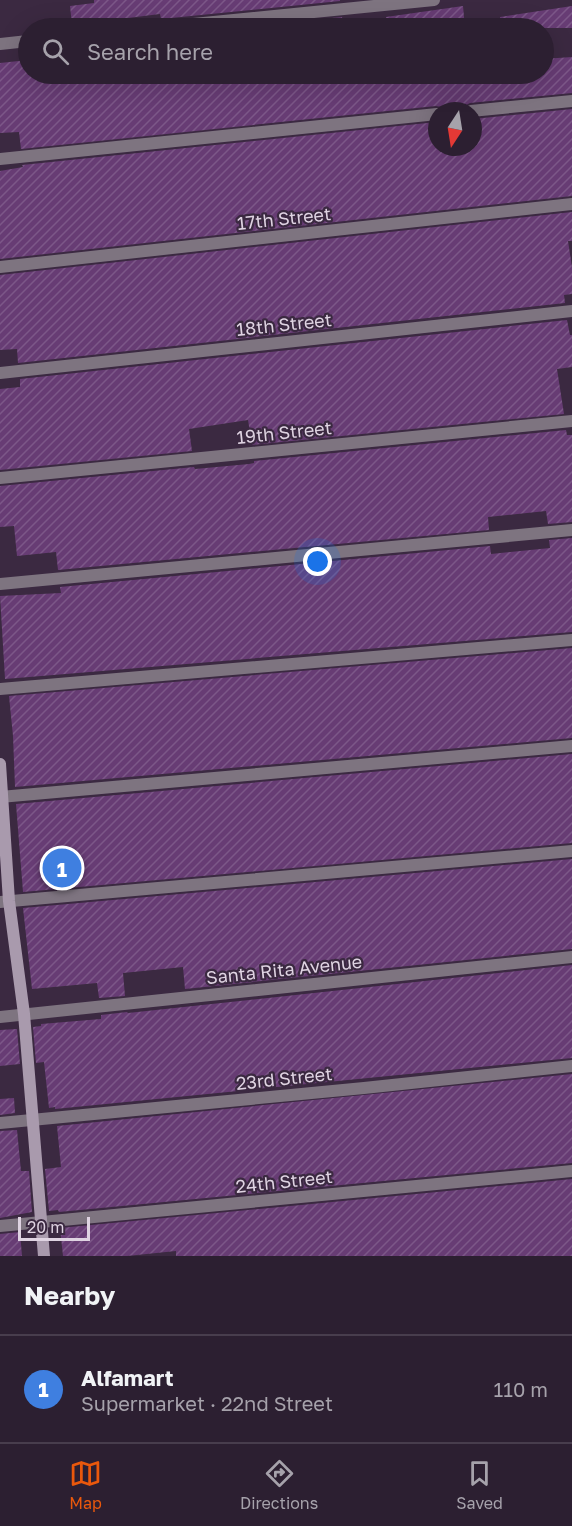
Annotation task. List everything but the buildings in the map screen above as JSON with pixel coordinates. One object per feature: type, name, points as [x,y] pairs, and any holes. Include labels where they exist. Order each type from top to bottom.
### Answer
[{"type":"main road","points":[[0,764],[4,901],[24,1014],[44,1256]]},
{"type":"street","points":[[253,18],[434,0]]},
{"type":"street","points":[[0,44],[18,42]]},
{"type":"street","points":[[482,110],[572,101]]},
{"type":"street","points":[[0,159],[428,115]]},
{"type":"street","name":"17th Street","points":[[0,267],[572,204]]},
{"type":"street","name":"18th Street","points":[[0,373],[572,311]]},
{"type":"street","name":"19th Street","points":[[0,478],[572,421]]},
{"type":"street","points":[[0,584],[572,530]]},
{"type":"street","points":[[0,689],[572,640]]},
{"type":"street","points":[[2,796],[572,746]]},
{"type":"street","points":[[4,901],[572,851]]},
{"type":"street","name":"Santa Rita Avenue","points":[[0,1017],[572,957]]},
{"type":"street","name":"23rd Street","points":[[0,1123],[572,1066]]},
{"type":"street","name":"24th Street","points":[[0,1226],[572,1171]]},
{"type":"place","name":"Alfamart","points":[[62,868]]}]
